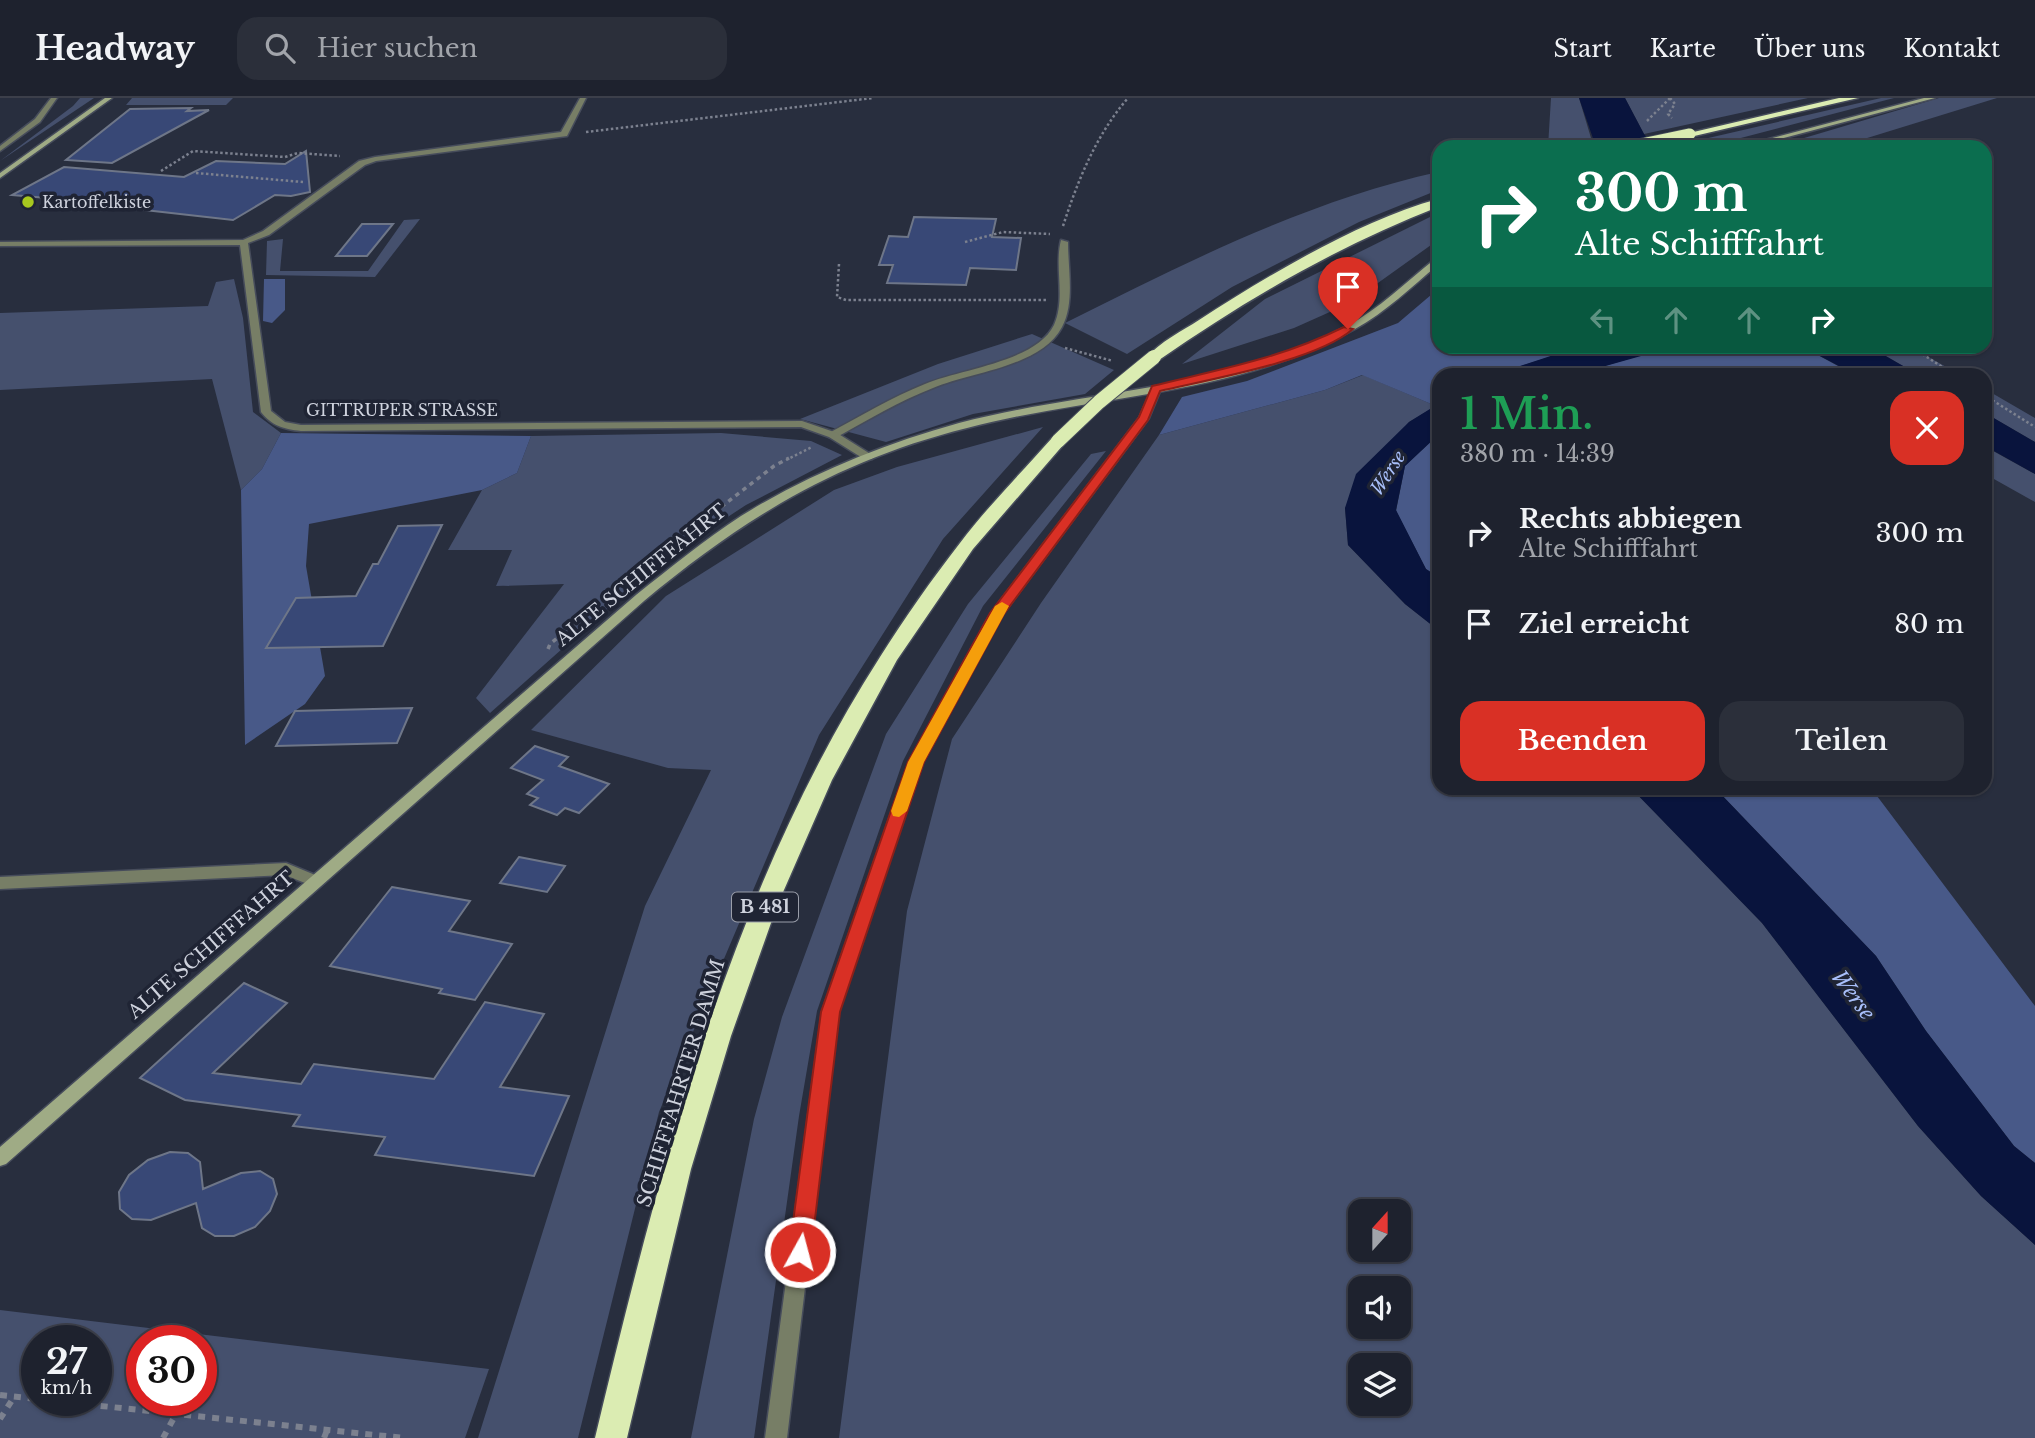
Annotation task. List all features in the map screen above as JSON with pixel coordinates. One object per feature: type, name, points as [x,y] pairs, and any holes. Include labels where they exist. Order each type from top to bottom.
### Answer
[{"type":"highway","points":[[1661,140],[1853,98]]},
{"type":"highway","name":"SCHIFFFAHRTER DAMM","points":[[611,1438],[640,1311],[710,1058],[740,970],[800,825],[841,740],[918,612],[1001,502],[1058,441],[1154,357],[1243,296],[1282,274],[1385,223],[1432,205]]},
{"type":"street","points":[[0,149],[35,123],[48,110],[54,98]]},
{"type":"street","points":[[0,176],[4,168],[109,98]]},
{"type":"street","points":[[0,244],[244,242],[266,233],[362,163],[375,159],[564,134],[583,98]]},
{"type":"street","points":[[1769,140],[1932,98]]},
{"type":"street","name":"GITTRUPER STRASSE","points":[[244,242],[266,412],[273,421],[283,426],[802,424],[833,435],[868,457]]},
{"type":"street","points":[[833,435],[930,385],[1023,354],[1047,343],[1058,326],[1063,302],[1063,242]]},
{"type":"street","name":"ALTE SCHIFFFAHRT","points":[[0,1158],[640,598],[702,548],[780,498],[868,457],[914,440],[1008,414],[1156,389],[1247,369],[1315,345],[1377,312],[1432,266]]},
{"type":"street","points":[[776,1438],[830,1012],[916,762],[997,613],[1144,418],[1156,389]]},
{"type":"street","points":[[0,883],[274,869],[286,869],[315,881]]},
{"type":"path","points":[[564,134],[873,98]]},
{"type":"path","points":[[965,242],[1003,232],[1034,231],[1060,236],[1075,192],[1106,125],[1128,98]]},
{"type":"path","points":[[1646,122],[1670,98]]},
{"type":"path","points":[[161,171],[194,151],[285,157],[298,153],[375,159]]},
{"type":"path","points":[[196,173],[334,184]]},
{"type":"path","points":[[839,264],[837,297],[846,300],[1063,302]]},
{"type":"path","points":[[1047,343],[1113,361]]},
{"type":"path","points":[[1923,354],[1945,368]]},
{"type":"path","points":[[1992,400],[2035,426]]},
{"type":"path","points":[[0,1395],[21,1398]]},
{"type":"path","points":[[0,1419],[14,1397]]},
{"type":"path","points":[[163,1438],[175,1416]]},
{"type":"path","points":[[191,1416],[325,1434],[404,1438]]},
{"type":"shaded area","points":[[80,98],[94,98],[0,161],[73,106]]},
{"type":"shaded area","points":[[132,98],[233,98],[226,105],[126,105]]},
{"type":"shaded area","points":[[1551,98],[1579,98],[1591,138],[1548,140]]},
{"type":"shaded area","points":[[1625,98],[1808,98],[1644,134]]},
{"type":"shaded area","points":[[1881,98],[1894,98],[1733,140],[1704,139]]},
{"type":"shaded area","points":[[1939,98],[1997,98],[1861,140],[1798,140]]},
{"type":"shaded area","points":[[1432,173],[1432,192],[1359,222],[1232,287],[1127,354],[1065,323],[1247,236],[1341,199]]},
{"type":"shaded area","points":[[1432,216],[1432,244],[1350,303],[1294,328],[1182,364],[1265,299]]},
{"type":"shaded area","points":[[420,219],[375,277],[266,275],[267,241],[283,239],[280,271],[368,271],[404,220]]},
{"type":"shaded area","points":[[234,279],[243,318],[253,412],[281,433],[262,469],[241,490],[212,379],[0,390],[0,313],[208,306],[216,282]]},
{"type":"shaded area","points":[[264,279],[285,279],[285,310],[272,323],[263,321]]},
{"type":"shaded area","points":[[1432,294],[1432,354],[1559,354],[1515,368],[1432,368],[1432,404],[1362,375],[1325,390],[1159,435],[1182,397],[1247,381],[1398,323]]},
{"type":"shaded area","points":[[1032,334],[1114,370],[1085,394],[973,414],[886,442],[800,419],[938,364]]},
{"type":"shaded area","points":[[1646,354],[1816,354],[1842,368],[1598,368]]},
{"type":"shaded area","points":[[1882,354],[1923,354],[1948,368],[1907,368]]},
{"type":"shaded area","points":[[1363,375],[1432,404],[1432,408],[1409,422],[1345,508],[1348,545],[1405,604],[1432,625],[1432,795],[1638,795],[1762,923],[1918,1126],[1981,1196],[2035,1245],[2035,1438],[839,1438],[907,911],[952,739],[1041,603],[1159,435],[1325,390]]},
{"type":"shaded area","points":[[1992,393],[2035,418],[2035,442],[1992,417]]},
{"type":"shaded area","points":[[1043,427],[943,539],[819,735],[659,1112],[578,1438],[478,1438],[645,906],[711,770],[668,768],[531,730],[666,596],[834,490],[897,467]]},
{"type":"shaded area","points":[[281,433],[531,436],[517,473],[482,490],[309,524],[306,566],[325,676],[305,704],[245,745],[241,490],[262,469]]},
{"type":"shaded area","points":[[721,433],[811,441],[842,455],[746,505],[662,560],[490,713],[476,698],[564,584],[496,586],[512,550],[448,550],[482,490],[517,473],[531,436]]},
{"type":"shaded area","points":[[1432,441],[1432,573],[1426,569],[1396,511],[1405,466]]},
{"type":"shaded area","points":[[1992,450],[2035,474],[2035,502],[1992,478]]},
{"type":"shaded area","points":[[1106,451],[983,606],[903,761],[817,1011],[799,1116],[754,1438],[691,1438],[754,1119],[782,1017],[886,734],[968,604],[1091,454]]},
{"type":"shaded area","points":[[1722,795],[1876,795],[2035,1006],[2035,1163],[2014,1146],[1926,1031],[1876,956]]},
{"type":"shaded area","points":[[0,1310],[126,1325],[126,1416],[217,1416],[217,1336],[489,1369],[465,1438],[0,1438]]},
{"type":"water","points":[[1579,98],[1625,98],[1649,140],[1594,140]]},
{"type":"water","points":[[1557,354],[1648,354],[1598,368],[1514,368]]},
{"type":"water","points":[[1816,354],[1882,354],[1907,368],[1843,368]]},
{"type":"water","name":"Werse","points":[[1432,408],[1432,441],[1405,466],[1396,510],[1426,569],[1432,573],[1432,625],[1405,604],[1348,545],[1345,508],[1356,474],[1409,422]]},
{"type":"water","points":[[1992,417],[2035,442],[2035,474],[1992,450]]},
{"type":"water","name":"Werse","points":[[1638,795],[1722,795],[1876,956],[1926,1031],[2014,1146],[2035,1163],[2035,1245],[1981,1196],[1918,1126],[1762,923]]},
{"type":"building","points":[[191,108],[187,111],[209,110],[112,163],[66,160],[130,109]]},
{"type":"building","points":[[306,151],[310,192],[291,196],[275,195],[233,220],[127,208],[131,205],[12,195],[64,167],[184,177],[216,161],[285,164]]},
{"type":"building","points":[[914,217],[996,219],[992,237],[1021,238],[1016,270],[970,268],[966,285],[887,283],[893,265],[879,265],[889,236],[908,237]]},
{"type":"building","points":[[362,224],[393,224],[367,256],[336,256]]},
{"type":"building","points":[[442,525],[383,646],[266,648],[296,598],[356,596],[373,564],[378,564],[398,526]]},
{"type":"building","points":[[412,708],[397,743],[276,746],[295,711]]},
{"type":"building","points":[[535,746],[568,757],[559,766],[609,784],[579,813],[565,808],[557,815],[530,805],[538,798],[527,794],[543,780],[511,768]]},
{"type":"building","points":[[519,857],[565,866],[547,892],[500,883]]},
{"type":"building","points":[[392,887],[470,901],[449,931],[512,944],[475,1000],[439,993],[442,989],[330,966]]},
{"type":"building","points":[[244,983],[287,1003],[213,1073],[301,1084],[314,1064],[434,1079],[485,1002],[544,1014],[500,1087],[569,1096],[534,1176],[375,1155],[385,1137],[293,1126],[300,1115],[185,1100],[140,1078]]},
{"type":"building","points":[[170,1152],[188,1153],[200,1162],[203,1189],[241,1173],[260,1171],[273,1179],[277,1194],[270,1211],[255,1227],[234,1236],[215,1236],[202,1228],[196,1203],[151,1220],[132,1219],[120,1209],[119,1192],[129,1175],[148,1160]]},
{"type":"slow traffic","points":[[899,811],[916,762],[1002,606]]},
{"type":"place","name":"Kartoffelkiste","points":[[28,202]]},
{"type":"route","points":[[800,1252],[830,1012],[916,762],[997,613],[1144,418],[1156,389],[1247,369],[1315,345],[1348,329]]}]
